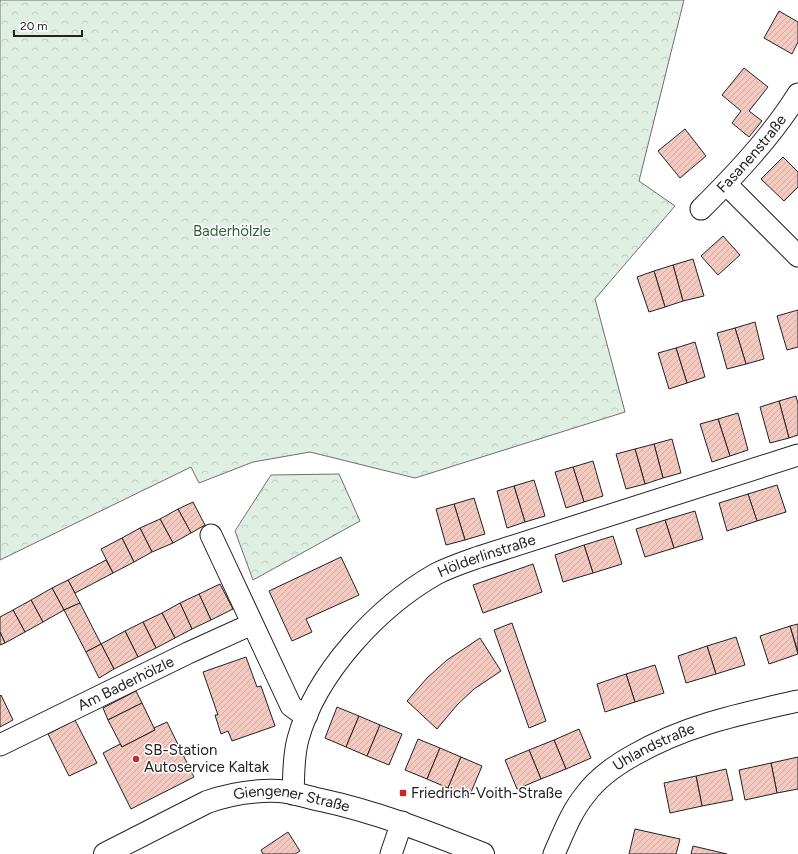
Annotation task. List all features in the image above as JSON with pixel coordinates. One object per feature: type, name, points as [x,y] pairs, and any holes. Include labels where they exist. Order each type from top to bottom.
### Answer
[{"type":"main road","name":"Giengener Straße","points":[[105,854],[207,802],[218,798],[257,791],[281,792],[338,803],[402,822],[484,854]]},
{"type":"street","name":"Fasanenstraße","points":[[700,209],[726,184],[773,130],[798,94]]},
{"type":"street","points":[[726,184],[798,256]]},
{"type":"street","name":"Hölderlinstraße","points":[[293,794],[295,752],[298,738],[307,715],[324,683],[346,651],[357,639],[405,595],[437,574],[479,557],[798,456]]},
{"type":"street","points":[[211,535],[291,706],[307,715]]},
{"type":"street","name":"Am Baderhölzle","points":[[0,746],[188,652],[252,624]]},
{"type":"street","name":"Uhlandstraße","points":[[554,854],[572,815],[585,795],[609,770],[650,746],[678,733],[730,716],[798,701]]},
{"type":"street","points":[[391,854],[402,822]]},
{"type":"green space","name":"Baderhölzle","points":[[0,0],[684,0],[639,181],[675,206],[595,299],[625,412],[415,478],[310,452],[253,462],[199,483],[191,467],[0,560]]},
{"type":"green space","points":[[339,474],[360,521],[253,580],[235,531],[271,475]]},
{"type":"building","points":[[779,11],[798,22],[798,42],[792,54],[764,38]]},
{"type":"building","points":[[744,68],[768,87],[749,111],[762,121],[749,137],[732,123],[741,111],[722,95]]},
{"type":"building","points":[[685,129],[706,156],[680,178],[658,151]]},
{"type":"building","points":[[783,157],[798,172],[798,187],[784,201],[761,179]]},
{"type":"building","points":[[723,236],[740,255],[718,275],[701,256]]},
{"type":"building","points":[[693,259],[704,296],[683,301],[673,265]]},
{"type":"building","points":[[673,265],[683,301],[665,307],[654,271]]},
{"type":"building","points":[[654,271],[665,307],[649,312],[637,277]]},
{"type":"building","points":[[798,310],[798,347],[787,350],[777,316]]},
{"type":"building","points":[[755,322],[764,359],[746,364],[735,328]]},
{"type":"building","points":[[735,328],[746,364],[727,369],[717,333]]},
{"type":"building","points":[[695,342],[705,377],[687,383],[676,348]]},
{"type":"building","points":[[676,348],[687,383],[669,389],[658,353]]},
{"type":"building","points":[[796,396],[798,404],[798,435],[789,438],[779,401]]},
{"type":"building","points":[[779,401],[789,438],[770,443],[760,407]]},
{"type":"building","points":[[738,413],[748,450],[730,456],[718,419]]},
{"type":"building","points":[[718,419],[730,456],[712,462],[700,424]]},
{"type":"building","points":[[672,439],[681,473],[663,478],[654,444]]},
{"type":"building","points":[[654,444],[663,478],[645,484],[635,449]]},
{"type":"building","points":[[635,449],[645,484],[626,489],[616,454]]},
{"type":"building","points":[[593,461],[603,496],[584,502],[573,467]]},
{"type":"building","points":[[573,467],[584,502],[566,508],[555,472]]},
{"type":"building","points":[[534,480],[545,516],[525,522],[514,486]]},
{"type":"building","points":[[777,485],[786,512],[757,521],[748,494]]},
{"type":"building","points":[[514,486],[525,522],[507,528],[497,491]]},
{"type":"building","points":[[748,494],[757,521],[727,531],[719,503]]},
{"type":"building","points":[[474,498],[485,534],[465,540],[454,504]]},
{"type":"building","points":[[193,502],[205,525],[191,533],[178,509]]},
{"type":"building","points":[[454,504],[465,540],[446,545],[436,509]]},
{"type":"building","points":[[178,509],[191,533],[173,543],[160,519]]},
{"type":"building","points":[[695,511],[703,539],[674,548],[665,520]]},
{"type":"building","points":[[160,519],[173,543],[152,552],[140,528]]},
{"type":"building","points":[[665,520],[674,548],[645,557],[636,529]]},
{"type":"building","points":[[140,528],[152,552],[134,562],[122,538]]},
{"type":"building","points":[[613,536],[622,564],[593,573],[584,545]]},
{"type":"building","points":[[122,538],[134,562],[113,573],[101,549]]},
{"type":"building","points":[[584,545],[593,573],[563,582],[555,555]]},
{"type":"building","points":[[341,557],[359,595],[306,619],[312,632],[292,641],[269,591]]},
{"type":"building","points":[[106,560],[113,573],[75,593],[68,580]]},
{"type":"building","points":[[533,564],[542,592],[483,613],[473,585]]},
{"type":"building","points":[[68,580],[80,603],[64,610],[52,588]]},
{"type":"building","points":[[220,584],[233,609],[211,620],[199,594]]},
{"type":"building","points":[[52,588],[64,610],[43,622],[31,600]]},
{"type":"building","points":[[199,594],[211,620],[192,629],[180,603]]},
{"type":"building","points":[[31,600],[43,622],[25,632],[13,610]]},
{"type":"building","points":[[80,603],[101,644],[86,652],[64,610]]},
{"type":"building","points":[[180,603],[192,629],[175,638],[162,613]]},
{"type":"building","points":[[13,610],[25,632],[5,643],[0,632],[0,617]]},
{"type":"building","points":[[162,613],[175,638],[156,648],[143,622]]},
{"type":"building","points":[[143,622],[156,648],[138,657],[125,631]]},
{"type":"building","points":[[512,623],[546,721],[529,728],[494,630]]},
{"type":"building","points":[[798,624],[798,652],[790,626]]},
{"type":"building","points":[[790,626],[798,654],[769,664],[760,636]]},
{"type":"building","points":[[125,631],[138,657],[114,669],[101,644]]},
{"type":"building","points":[[0,632],[5,643],[0,645]]},
{"type":"building","points":[[736,637],[745,665],[716,674],[707,646]]},
{"type":"building","points":[[480,638],[501,671],[474,689],[457,705],[437,729],[407,701],[427,678],[447,660]]},
{"type":"building","points":[[101,644],[114,669],[99,678],[86,652]]},
{"type":"building","points":[[707,646],[716,674],[686,683],[678,656]]},
{"type":"building","points":[[246,657],[257,687],[261,686],[275,726],[232,741],[228,731],[221,734],[215,715],[218,715],[203,672]]},
{"type":"building","points":[[655,665],[664,693],[635,702],[626,674]]},
{"type":"building","points":[[626,674],[635,702],[605,712],[597,684]]},
{"type":"building","points":[[136,691],[142,703],[108,720],[103,708]]},
{"type":"building","points":[[1,695],[13,720],[0,727],[0,696]]},
{"type":"building","points":[[142,703],[155,730],[122,747],[108,720]]},
{"type":"building","points":[[337,707],[359,716],[346,747],[325,738]]},
{"type":"building","points":[[359,716],[380,725],[367,756],[346,747]]},
{"type":"building","points":[[75,720],[97,763],[69,776],[48,734]]},
{"type":"building","points":[[167,722],[194,777],[131,809],[103,753],[120,744],[122,747]]},
{"type":"building","points":[[380,725],[402,734],[389,765],[367,756]]},
{"type":"building","points":[[579,729],[591,758],[566,769],[554,740]]},
{"type":"building","points":[[418,739],[440,748],[427,779],[405,770]]},
{"type":"building","points":[[554,740],[566,769],[541,779],[529,750]]},
{"type":"building","points":[[440,748],[461,757],[448,788],[427,779]]},
{"type":"building","points":[[529,750],[541,779],[517,789],[505,760]]},
{"type":"building","points":[[461,757],[482,766],[469,797],[448,788]]},
{"type":"building","points":[[798,757],[798,789],[777,793],[771,763]]},
{"type":"building","points":[[771,763],[777,793],[745,800],[739,770]]},
{"type":"building","points":[[726,769],[733,800],[702,806],[696,776]]},
{"type":"building","points":[[696,776],[702,806],[670,813],[664,783]]},
{"type":"building","points":[[635,829],[680,839],[676,854],[629,854]]},
{"type":"building","points":[[288,832],[300,851],[295,854],[263,854],[261,850]]},
{"type":"building","points":[[693,846],[727,854],[691,854]]},
{"type":"place","name":"SB-Station Autoservice Kaltak","points":[[136,759]]},
{"type":"place","name":"Friedrich-Voith-Straße","points":[[403,793]]}]
